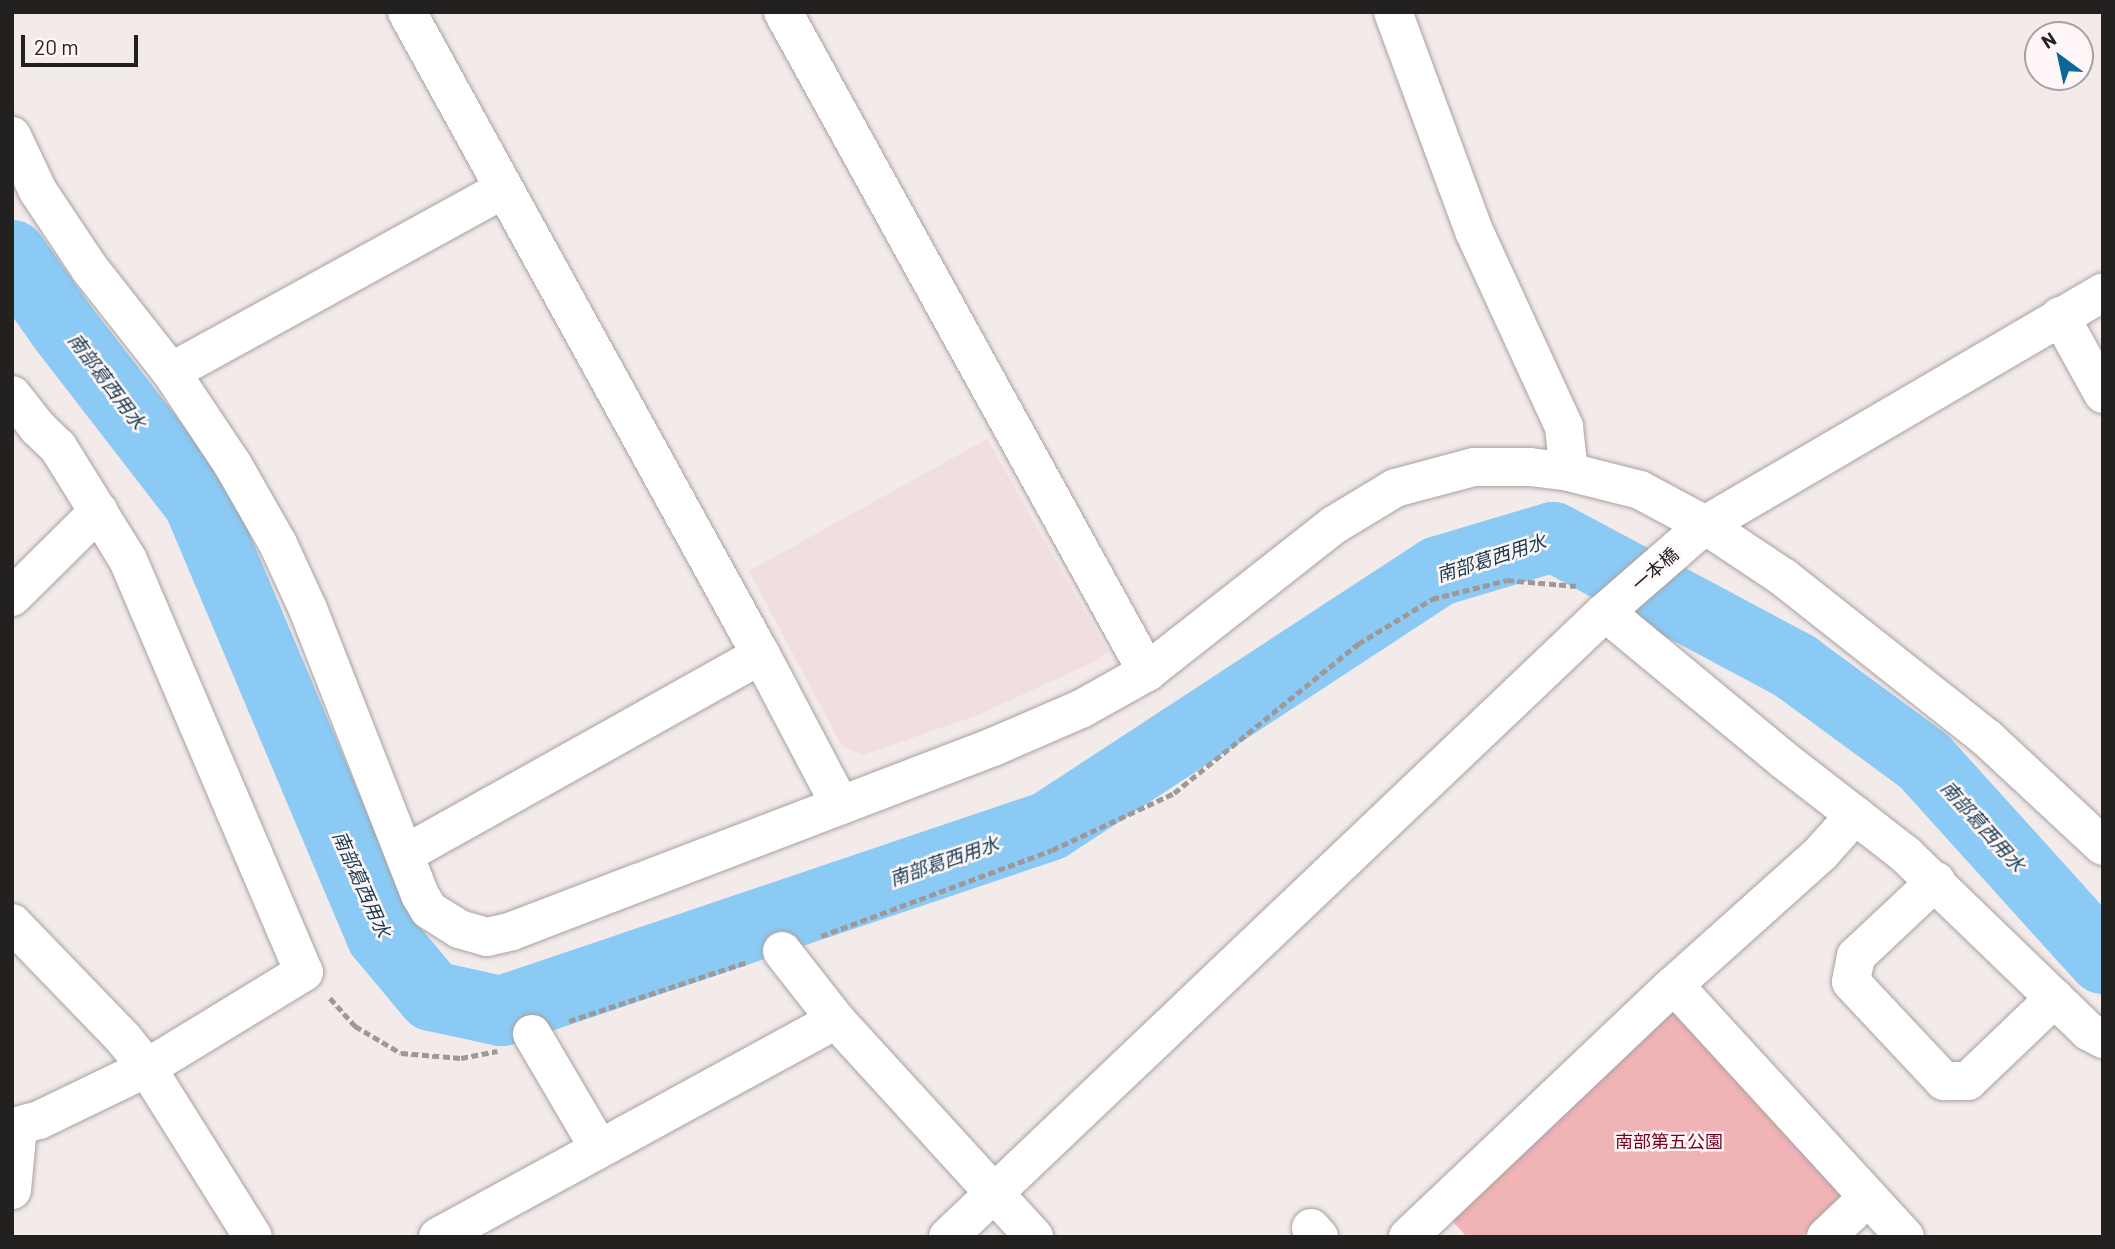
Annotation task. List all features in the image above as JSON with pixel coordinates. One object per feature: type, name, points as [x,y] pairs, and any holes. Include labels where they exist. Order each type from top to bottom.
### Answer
[{"type":"street","points":[[407,12],[502,190],[761,655],[840,805]]},
{"type":"street","points":[[783,12],[1147,672]]},
{"type":"street","points":[[1393,12],[1474,231],[1564,427],[1569,472]]},
{"type":"street","points":[[12,136],[38,191],[90,269],[171,372],[233,465],[278,544],[313,622],[420,895],[429,910],[459,929],[487,937],[512,931],[993,747],[1082,709],[1147,672],[1334,526],[1395,488],[1474,467],[1530,467],[1569,472],[1640,491],[1705,525],[1783,577],[1987,738],[2103,846]]},
{"type":"street","points":[[171,372],[502,190]]},
{"type":"street","name":"一本橋","points":[[948,1237],[1605,612],[1705,525],[2103,292]]},
{"type":"street","points":[[2060,316],[2103,394]]},
{"type":"street","points":[[12,394],[38,428],[58,447],[128,561],[303,972],[147,1068],[40,1120],[15,1127],[12,1190]]},
{"type":"street","points":[[12,597],[99,511]]},
{"type":"street","points":[[1605,612],[1936,881],[2088,1031],[2103,1039]]},
{"type":"street","points":[[405,854],[761,655]]},
{"type":"street","points":[[1431,1229],[1674,985],[1826,848],[1855,815]]},
{"type":"street","points":[[1936,881],[1856,956],[1850,982],[1944,1081],[1968,1082],[2055,998]]},
{"type":"street","points":[[12,923],[123,1038],[147,1068],[253,1237]]},
{"type":"street","points":[[782,951],[836,1020],[1034,1237]]},
{"type":"street","points":[[1674,985],[1905,1237]]},
{"type":"street","points":[[438,1237],[836,1020]]},
{"type":"street","points":[[532,1034],[599,1148]]},
{"type":"street","points":[[1826,1237],[1868,1197]]},
{"type":"path","points":[[303,972],[355,1026],[401,1053],[461,1058],[506,1049],[532,1034],[782,951],[1052,850],[1174,793],[1358,644],[1432,599],[1507,580],[1574,584],[1605,612]]},
{"type":"shaded area","points":[[987,439],[1108,652],[1096,661],[978,715],[863,755],[842,746],[749,571]]},
{"type":"green space","name":"南部第五公園","points":[[1673,1002],[1847,1193],[1801,1237],[1467,1237],[1448,1216]]},
{"type":"waterway","name":"南部葛西用水","points":[[12,255],[62,326],[198,502],[381,935],[432,996],[501,1011],[1049,826],[1439,571],[1553,537],[1796,667],[1924,761],[2103,959]]}]
